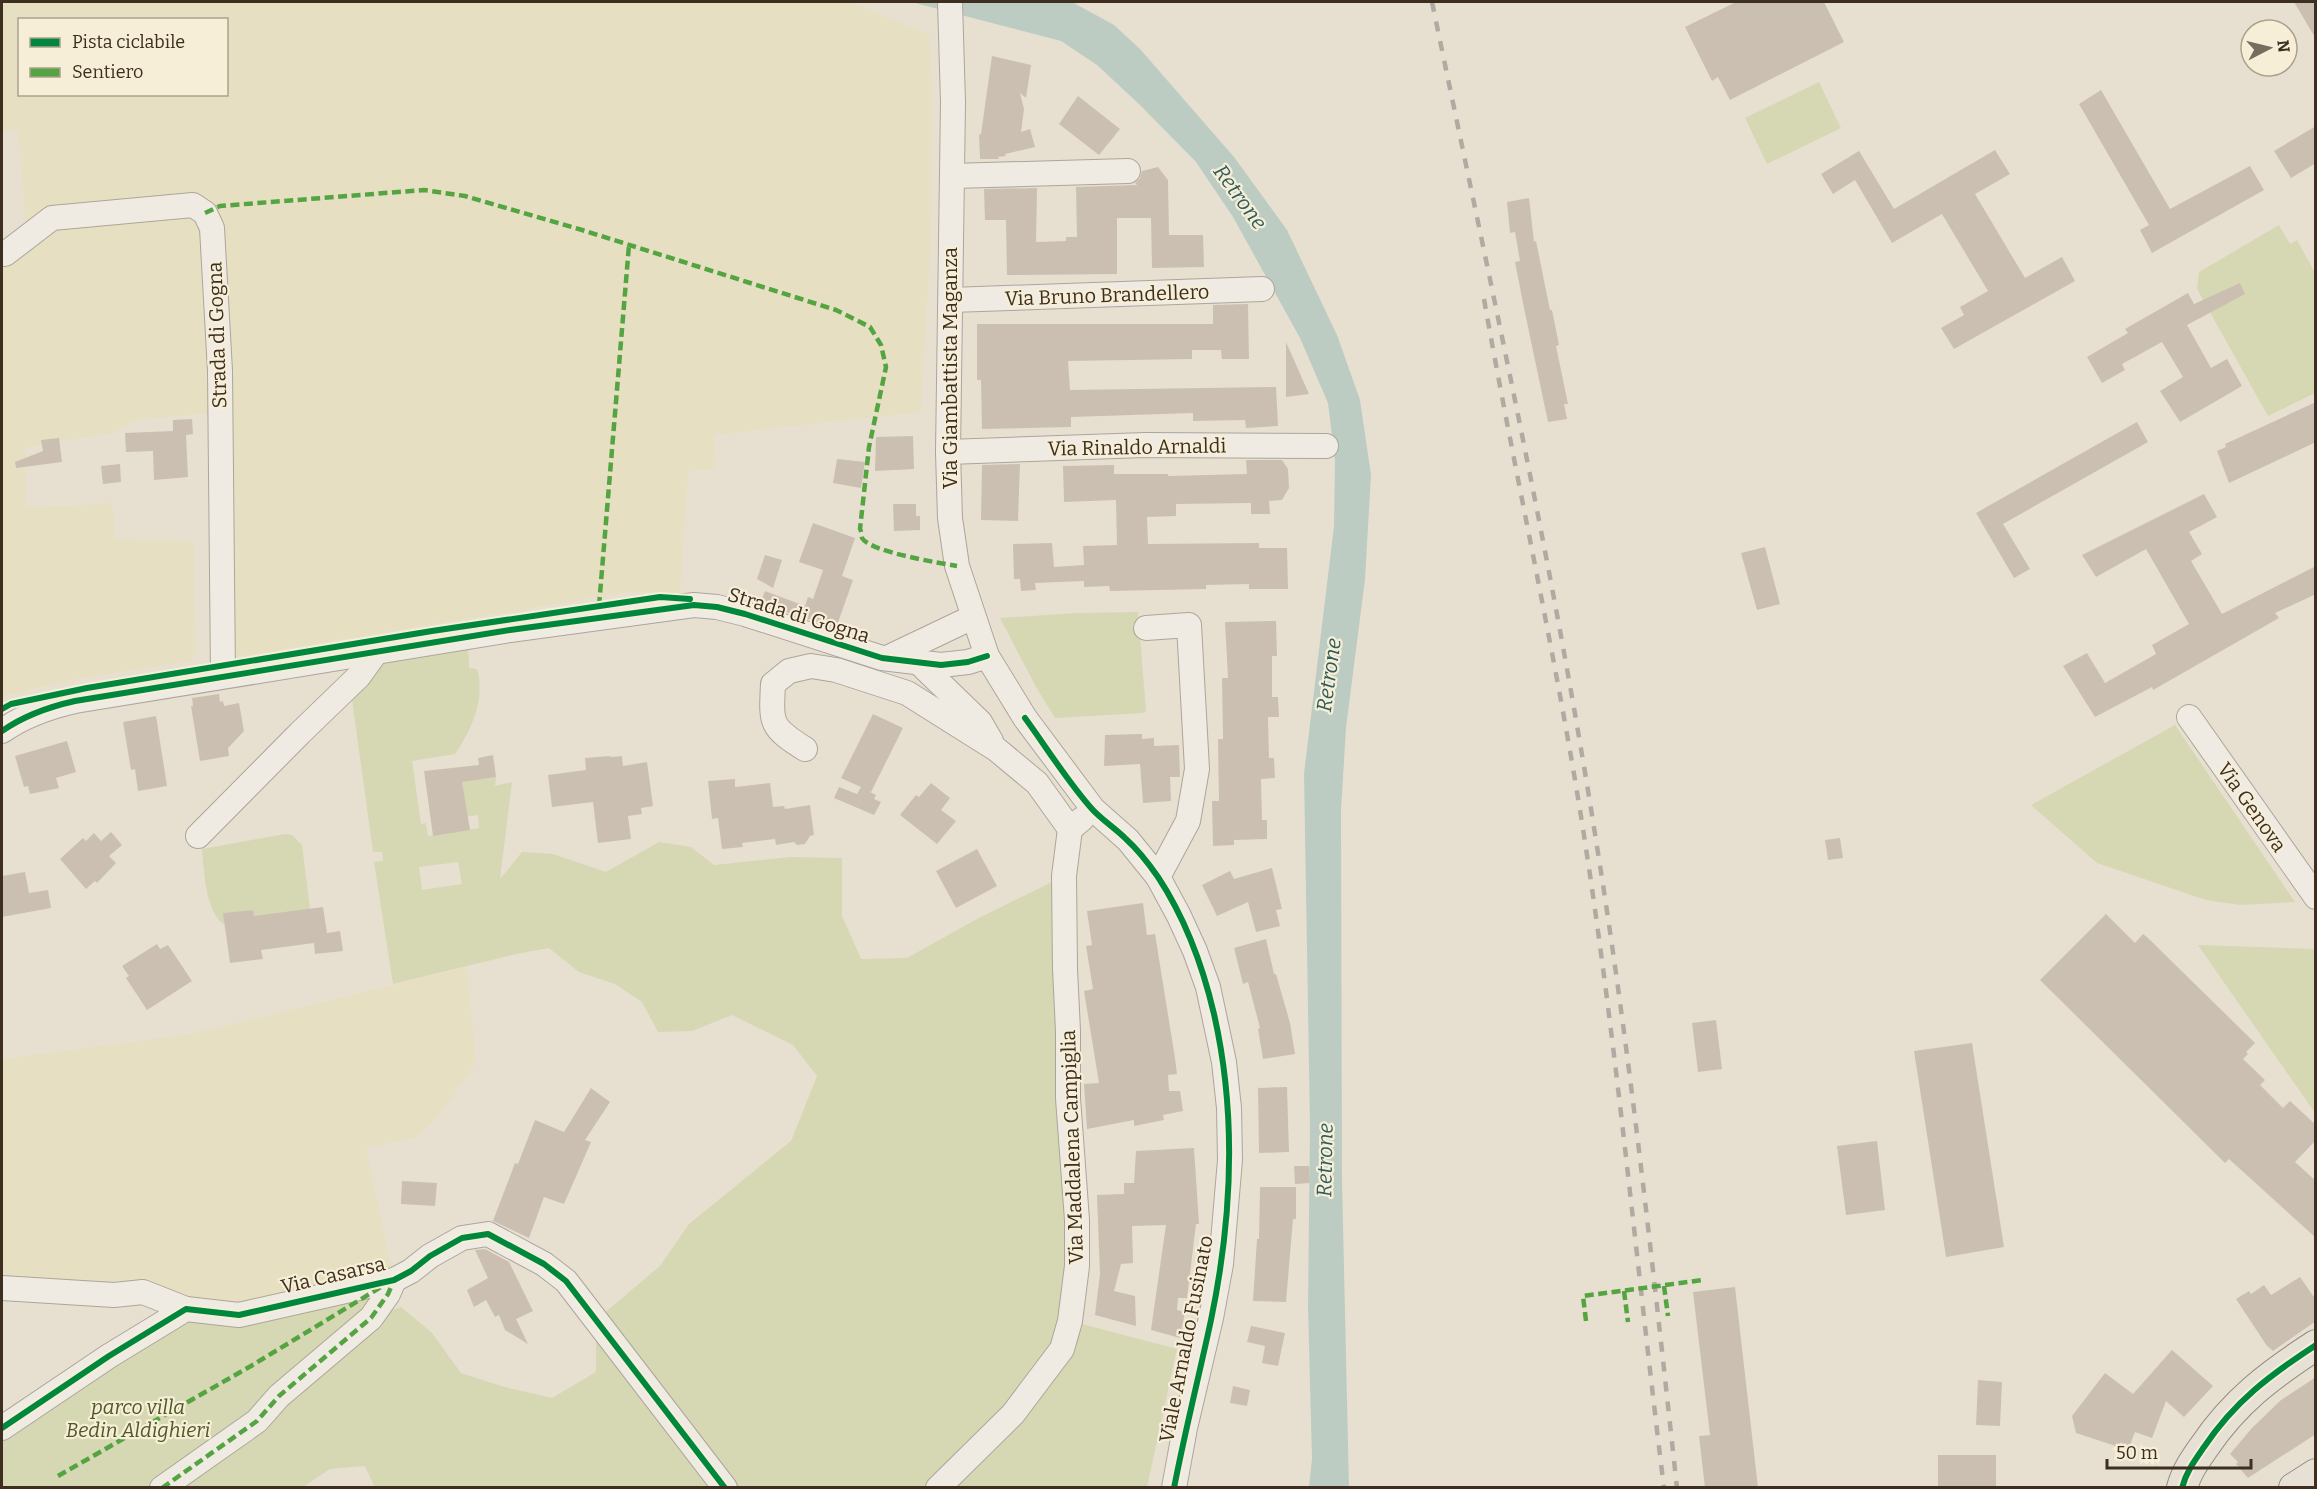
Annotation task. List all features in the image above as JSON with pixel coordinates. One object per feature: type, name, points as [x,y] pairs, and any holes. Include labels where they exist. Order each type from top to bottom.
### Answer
[{"type":"main road","points":[[2182,1488],[2192,1464],[2215,1430],[2239,1402],[2279,1369],[2316,1345]]},
{"type":"main road","points":[[2294,1488],[2316,1474]]},
{"type":"street","name":"Via Giambattista Maganza","points":[[950,12],[953,102],[948,452],[950,518],[957,566],[987,656],[1025,718]]},
{"type":"street","points":[[952,176],[1128,171]]},
{"type":"street","name":"Strada di Gogna","points":[[2,254],[52,218],[193,205],[205,213],[212,228],[220,371],[223,676]]},
{"type":"street","name":"Via Bruno Brandellero","points":[[951,300],[1262,289]]},
{"type":"street","name":"Via Rinaldo Arnaldi","points":[[948,452],[1145,445],[1326,446]]},
{"type":"street","name":"Strada di Gogna","points":[[2,731],[20,718],[46,708],[377,651],[694,605],[717,607],[745,614],[882,658],[915,653],[973,617]]},
{"type":"street","points":[[1146,628],[1189,626],[1197,769],[1188,821],[1158,877]]},
{"type":"street","points":[[198,836],[359,676],[377,651]]},
{"type":"street","points":[[915,653],[980,722],[996,749]]},
{"type":"street","name":"Strada di Gogna","points":[[915,653],[941,665],[968,662],[987,656]]},
{"type":"street","points":[[805,749],[780,733],[772,714],[773,684],[789,671],[811,666],[836,669],[907,693],[996,749],[1037,783],[1070,829],[1093,809]]},
{"type":"street","name":"Via Genova","points":[[2189,717],[2316,897]]},
{"type":"street","name":"Viale Arnaldo Fusinato","points":[[1025,718],[1093,809],[1128,840],[1158,877],[1196,951],[1208,987],[1224,1062],[1229,1108],[1230,1160],[1221,1264],[1174,1488]]},
{"type":"street","name":"Via Maddalena Campiglia","points":[[938,1488],[1013,1414],[1062,1349],[1070,1321],[1077,1266],[1077,1220],[1068,1098],[1065,969],[1064,876],[1070,829]]},
{"type":"street","name":"Via Casarsa","points":[[2,1288],[114,1295],[143,1292],[186,1309],[239,1315],[394,1280],[462,1238],[488,1234],[544,1264],[566,1281],[725,1488]]},
{"type":"street","points":[[162,1488],[257,1421],[279,1396],[371,1318],[388,1294],[394,1280]]},
{"type":"street","points":[[2,1428],[109,1356],[186,1309]]},
{"type":"shaded area","points":[[2,2],[852,2],[929,35],[932,85],[931,237],[921,412],[713,435],[717,470],[688,471],[680,593],[629,592],[222,659],[220,412],[137,420],[113,433],[26,447],[25,508],[112,503],[115,539],[193,541],[196,652],[192,661],[76,679],[8,695],[2,699],[2,254],[27,236],[18,131],[2,130]]},
{"type":"shaded area","points":[[467,967],[476,1063],[437,1118],[415,1138],[366,1148],[394,1280],[270,1306],[2,1288],[2,1059],[191,1034]]},
{"type":"green space","points":[[1819,82],[1841,128],[1767,164],[1745,118]]},
{"type":"green space","points":[[2279,225],[2290,244],[2297,240],[2315,273],[2315,393],[2268,416],[2197,289],[2199,272]]},
{"type":"green space","points":[[1138,612],[1146,711],[1055,718],[1000,618],[1078,613]]},
{"type":"green space","name":"parco villa Bedin Aldighieri","points":[[468,641],[469,668],[477,669],[480,691],[471,725],[455,754],[412,761],[421,824],[426,823],[428,836],[479,828],[478,815],[465,817],[461,775],[481,779],[496,777],[495,786],[512,782],[500,879],[522,852],[553,854],[606,872],[659,842],[691,847],[714,865],[790,857],[842,858],[842,916],[861,959],[907,958],[977,919],[1064,876],[1070,1321],[1177,1349],[1147,1487],[375,1488],[365,1466],[330,1469],[303,1487],[2,1488],[2,1428],[186,1309],[239,1315],[394,1280],[372,1317],[401,1307],[432,1333],[461,1373],[501,1386],[552,1398],[596,1372],[596,1320],[660,1266],[689,1224],[791,1141],[817,1076],[793,1045],[732,1015],[692,1031],[658,1032],[642,1002],[615,984],[579,972],[549,948],[393,984],[374,862],[383,861],[382,852],[373,852],[350,685],[379,655]],"holes":[[[458,862],[462,884],[422,890],[419,867]]]},
{"type":"green space","points":[[2175,725],[2295,902],[2240,905],[2206,900],[2097,863],[2031,805]]},
{"type":"green space","points":[[285,834],[292,835],[302,845],[310,909],[256,928],[253,910],[224,913],[225,925],[218,919],[209,901],[202,849]]},
{"type":"green space","points":[[2198,945],[2315,949],[2315,1113]]},
{"type":"water","name":"Retrone","points":[[911,2],[1072,2],[1114,25],[1140,49],[1234,157],[1287,230],[1337,335],[1360,400],[1371,475],[1365,579],[1346,728],[1341,810],[1342,1181],[1349,1487],[1309,1487],[1312,1459],[1308,1307],[1310,1126],[1304,774],[1334,526],[1335,460],[1328,403],[1300,338],[1233,217],[1196,162],[1140,105],[1097,65],[1061,41]]},
{"type":"building","points":[[1736,2],[1824,2],[1844,42],[1730,100],[1718,77],[1712,81],[1685,27]]},
{"type":"building","points":[[2294,2],[2316,2],[2316,39]]},
{"type":"building","points":[[992,56],[1031,65],[1026,98],[1020,93],[1024,109],[1021,132],[1030,129],[1035,147],[1005,154],[1006,156],[998,157],[999,159],[980,159],[979,135],[981,134]]},
{"type":"building","points":[[2101,90],[2170,209],[2250,166],[2264,190],[2152,253],[2140,230],[2149,225],[2079,104]]},
{"type":"building","points":[[1078,96],[1120,129],[1099,155],[1059,124]]},
{"type":"building","points":[[2316,126],[2316,163],[2291,178],[2274,151]]},
{"type":"building","points":[[1995,150],[2010,174],[1975,194],[2025,278],[2062,257],[2075,281],[1954,349],[1941,328],[1964,315],[1960,307],[1988,291],[1942,214],[1892,243],[1855,180],[1833,194],[1821,174],[1859,151],[1894,209]]},
{"type":"building","points":[[1158,167],[1168,180],[1169,235],[1203,235],[1204,267],[1152,268],[1151,218],[1117,218],[1117,274],[1007,275],[1006,220],[985,220],[984,189],[1037,188],[1036,242],[1066,241],[1066,237],[1077,237],[1076,187],[1137,185],[1135,183],[1142,171]]},
{"type":"building","points":[[1529,198],[1534,242],[1536,241],[1550,310],[1552,310],[1559,345],[1556,346],[1568,404],[1564,404],[1567,419],[1548,422],[1515,262],[1520,261],[1515,232],[1510,233],[1507,202]]},
{"type":"building","points":[[2240,283],[2245,294],[2187,325],[2211,368],[2227,359],[2242,386],[2180,422],[2160,391],[2183,377],[2162,342],[2122,364],[2125,370],[2102,383],[2087,357],[2128,333],[2125,329],[2188,293],[2194,304]]},
{"type":"building","points":[[1248,304],[1249,359],[1222,359],[1221,350],[1192,350],[1192,359],[1068,361],[1070,390],[1276,387],[1278,426],[1246,428],[1245,420],[1193,421],[1193,413],[1071,417],[1071,427],[982,429],[981,380],[977,380],[977,324],[1213,324],[1213,305]]},
{"type":"building","points":[[1286,342],[1309,394],[1286,397]]},
{"type":"building","points":[[2316,402],[2316,442],[2229,483],[2217,451],[2226,447],[2225,444]]},
{"type":"building","points":[[192,419],[193,434],[186,435],[188,477],[154,480],[153,451],[126,452],[125,433],[173,431],[173,420]]},
{"type":"building","points":[[2137,422],[2148,442],[2003,524],[2030,569],[2014,578],[1976,513]]},
{"type":"building","points":[[913,436],[914,469],[875,471],[876,437]]},
{"type":"building","points":[[59,438],[62,462],[16,468],[15,462],[43,451],[41,440]]},
{"type":"building","points":[[837,459],[865,462],[861,488],[833,483]]},
{"type":"building","points":[[1246,460],[1282,460],[1288,469],[1289,488],[1282,500],[1269,501],[1270,514],[1251,514],[1251,503],[1176,504],[1176,516],[1147,517],[1148,544],[1259,543],[1259,548],[1287,548],[1288,589],[1249,589],[1249,584],[1206,585],[1206,589],[1110,591],[1109,586],[1084,587],[1084,581],[1035,583],[1036,590],[1021,591],[1020,579],[1014,579],[1013,544],[1052,543],[1054,567],[1084,565],[1083,546],[1117,545],[1116,500],[1064,502],[1063,466],[1114,465],[1114,474],[1168,474],[1168,476],[1247,474]]},
{"type":"building","points":[[120,464],[121,482],[103,484],[101,466]]},
{"type":"building","points":[[1020,464],[1018,521],[981,520],[982,465]]},
{"type":"building","points":[[2204,494],[2217,517],[2189,532],[2202,554],[2191,561],[2222,614],[2316,566],[2316,594],[2275,613],[2279,618],[2153,690],[2152,687],[2095,717],[2063,666],[2087,653],[2105,683],[2156,654],[2152,645],[2189,624],[2146,549],[2096,577],[2082,555]]},
{"type":"building","points":[[893,504],[916,504],[916,516],[920,516],[920,530],[894,531]]},
{"type":"building","points":[[813,523],[855,538],[842,576],[853,580],[836,628],[760,604],[765,591],[805,606],[808,597],[813,599],[823,570],[799,562]]},
{"type":"building","points":[[1765,547],[1780,604],[1757,610],[1741,553]]},
{"type":"building","points":[[765,555],[782,560],[773,588],[757,579]]},
{"type":"building","points":[[1276,621],[1277,656],[1272,656],[1272,697],[1278,697],[1279,717],[1268,717],[1269,758],[1274,758],[1275,778],[1261,779],[1262,820],[1267,820],[1267,839],[1234,840],[1234,845],[1213,846],[1212,801],[1219,801],[1218,739],[1223,739],[1222,678],[1228,678],[1225,622]]},
{"type":"building","points":[[219,694],[220,702],[223,701],[224,706],[239,703],[244,731],[228,748],[229,756],[200,761],[191,706],[193,706],[192,698]]},
{"type":"building","points":[[873,714],[903,728],[871,792],[868,791],[876,795],[874,799],[881,802],[874,815],[834,798],[839,787],[857,794],[861,787],[841,778]]},
{"type":"building","points":[[156,716],[167,786],[138,791],[135,769],[131,770],[123,722]]},
{"type":"building","points":[[1142,734],[1142,739],[1154,738],[1154,746],[1179,745],[1180,777],[1170,777],[1171,801],[1143,803],[1140,764],[1104,766],[1105,735]]},
{"type":"building","points":[[67,741],[76,772],[56,778],[59,788],[30,794],[28,786],[24,787],[15,756]]},
{"type":"building","points":[[493,755],[496,777],[462,782],[470,830],[433,836],[424,771],[479,765],[478,758]]},
{"type":"building","points":[[622,756],[623,766],[647,762],[653,806],[641,808],[642,814],[628,816],[631,839],[598,843],[593,802],[552,807],[548,775],[586,770],[585,758]]},
{"type":"building","points":[[735,779],[735,787],[770,783],[773,807],[784,806],[785,809],[810,805],[814,835],[810,836],[805,844],[797,845],[794,842],[776,845],[775,839],[742,843],[743,847],[722,849],[718,818],[712,819],[708,781]]},
{"type":"building","points":[[931,783],[950,798],[941,810],[956,821],[937,844],[900,815],[916,795],[919,797]]},
{"type":"building","points":[[111,832],[122,845],[109,856],[116,863],[97,883],[95,881],[86,889],[60,859],[83,838],[86,841],[94,833],[101,841]]},
{"type":"building","points":[[1840,838],[1843,858],[1828,860],[1825,840]]},
{"type":"building","points":[[977,849],[997,886],[956,908],[936,871]]},
{"type":"building","points":[[1272,868],[1282,909],[1276,910],[1280,926],[1256,932],[1248,902],[1217,916],[1202,885],[1230,871],[1234,879]]},
{"type":"building","points":[[25,872],[29,893],[48,890],[51,908],[2,917],[2,876]]},
{"type":"building","points":[[1143,903],[1147,935],[1155,934],[1175,1058],[1177,1074],[1168,1075],[1169,1091],[1180,1091],[1183,1111],[1163,1115],[1164,1120],[1134,1126],[1134,1120],[1087,1129],[1084,1084],[1099,1083],[1084,991],[1093,989],[1086,946],[1092,945],[1087,911]]},
{"type":"building","points":[[323,907],[327,933],[340,931],[343,951],[315,954],[314,943],[261,950],[263,959],[230,963],[223,913],[253,910],[254,916]]},
{"type":"building","points":[[2106,914],[2135,943],[2143,934],[2148,938],[2255,1043],[2243,1059],[2265,1080],[2260,1085],[2283,1108],[2290,1101],[2316,1125],[2316,1140],[2295,1162],[2316,1181],[2316,1238],[2229,1159],[2225,1163],[2040,980]]},
{"type":"building","points":[[1266,939],[1274,974],[1276,974],[1290,1023],[1295,1054],[1263,1059],[1258,1029],[1260,1028],[1248,982],[1243,984],[1234,948]]},
{"type":"building","points":[[157,944],[160,949],[168,945],[192,981],[147,1010],[126,978],[129,976],[122,966]]},
{"type":"building","points":[[1716,1020],[1722,1069],[1698,1072],[1692,1023]]},
{"type":"building","points":[[1972,1043],[2004,1247],[1946,1257],[1914,1051]]},
{"type":"building","points":[[1287,1087],[1289,1152],[1259,1153],[1258,1088]]},
{"type":"building","points":[[591,1088],[610,1102],[585,1140],[591,1142],[564,1204],[544,1197],[529,1238],[493,1221],[515,1163],[518,1164],[535,1120],[564,1132]]},
{"type":"building","points":[[1877,1141],[1885,1210],[1846,1215],[1837,1146]]},
{"type":"building","points":[[1194,1148],[1199,1224],[1196,1224],[1187,1298],[1178,1298],[1177,1310],[1185,1312],[1180,1338],[1151,1330],[1166,1225],[1132,1226],[1133,1263],[1121,1264],[1114,1291],[1135,1296],[1136,1326],[1095,1315],[1100,1274],[1097,1195],[1124,1194],[1124,1183],[1134,1183],[1136,1151]]},
{"type":"building","points":[[1294,1166],[1309,1166],[1310,1183],[1295,1184]]},
{"type":"building","points":[[402,1181],[437,1183],[435,1206],[401,1204]]},
{"type":"building","points":[[1260,1187],[1296,1187],[1296,1219],[1293,1219],[1286,1302],[1253,1301],[1257,1239],[1259,1239]]},
{"type":"building","points":[[485,1249],[509,1262],[533,1311],[516,1319],[528,1344],[505,1330],[499,1315],[495,1317],[486,1300],[474,1307],[467,1290],[488,1278],[475,1250]]},
{"type":"building","points":[[2300,1277],[2316,1300],[2316,1321],[2273,1351],[2267,1346],[2236,1299],[2249,1291],[2251,1294],[2264,1285],[2271,1295]]},
{"type":"building","points":[[1735,1287],[1758,1488],[1705,1488],[1699,1436],[1710,1435],[1693,1292]]},
{"type":"building","points":[[1251,1326],[1285,1333],[1278,1366],[1262,1363],[1265,1346],[1247,1342]]},
{"type":"building","points":[[2172,1350],[2213,1386],[2184,1417],[2166,1401],[2152,1438],[2135,1432],[2128,1450],[2076,1433],[2072,1416],[2105,1373],[2133,1394]]},
{"type":"building","points":[[2316,1377],[2316,1434],[2248,1478],[2230,1454],[2252,1428],[2281,1400]]},
{"type":"building","points":[[1978,1380],[2002,1382],[2000,1426],[1976,1425]]},
{"type":"building","points":[[1233,1386],[1250,1390],[1247,1406],[1230,1403]]},
{"type":"building","points":[[1938,1455],[1996,1455],[1996,1488],[1938,1488]]},
{"type":"railway","points":[[1432,2],[1539,521],[1578,729],[1608,915],[1630,1078],[1677,1488]]},
{"type":"railway","points":[[1484,299],[1557,682],[1593,894],[1664,1488]]},
{"type":"marked path","points":[[205,213],[220,206],[424,190],[465,196],[582,230],[836,310],[870,327],[881,345],[886,367],[869,447],[860,529],[862,538],[878,548],[891,552],[957,566]]},
{"type":"marked path","points":[[599,606],[629,245]]},
{"type":"marked path","points":[[162,1488],[257,1421],[279,1396],[371,1318],[388,1294],[394,1280]]},
{"type":"marked path","points":[[1586,1321],[1583,1296],[1703,1280]]},
{"type":"marked path","points":[[1664,1286],[1668,1316]]},
{"type":"marked path","points":[[58,1476],[251,1366],[381,1287]]},
{"type":"marked path","points":[[1624,1291],[1628,1322]]},
{"type":"cycle path","points":[[2,709],[11,704],[87,688],[432,631],[660,597],[690,599]]},
{"type":"cycle path","points":[[2,731],[37,712],[75,701],[510,630],[694,605],[717,607],[745,614],[882,658],[941,665],[968,662],[987,656]]},
{"type":"cycle path","points":[[1025,718],[1083,798],[1096,813],[1134,847],[1158,877],[1177,909],[1192,943],[1214,1014],[1226,1090],[1229,1129],[1224,1244],[1211,1320],[1174,1488]]},
{"type":"cycle path","points":[[2,1428],[109,1356],[186,1309],[239,1315],[394,1280],[462,1238],[488,1234],[544,1264],[566,1281],[725,1488]]},
{"type":"cycle path","points":[[2182,1488],[2194,1461],[2241,1402],[2283,1367],[2316,1345]]}]
